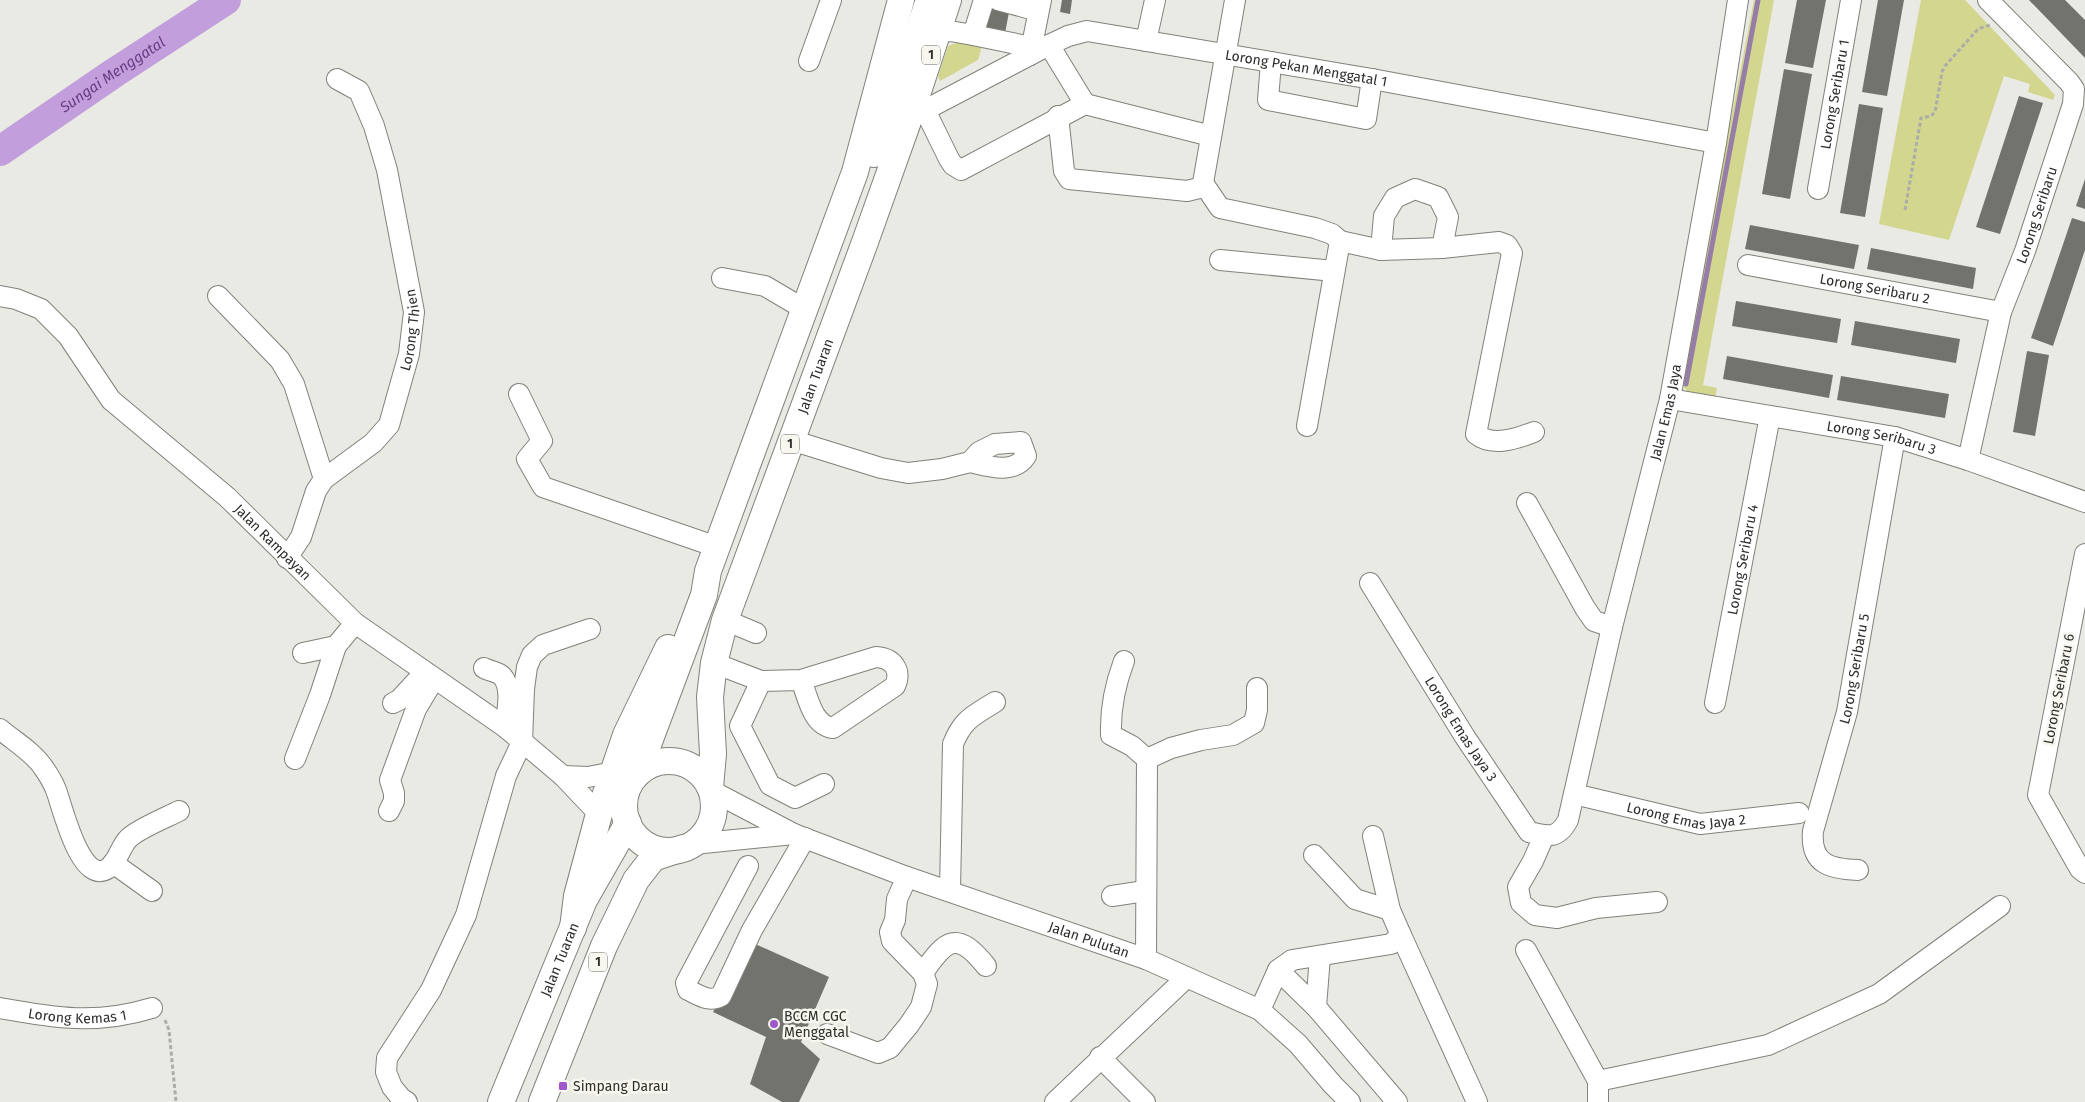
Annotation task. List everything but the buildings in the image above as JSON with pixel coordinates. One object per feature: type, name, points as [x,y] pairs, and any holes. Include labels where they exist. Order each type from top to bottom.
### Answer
[{"type":"main road","points":[[573,928],[577,896],[599,814],[626,773],[704,595],[708,571],[855,172],[901,0]]},
{"type":"main road","points":[[855,172],[876,152],[929,0]]},
{"type":"main road","name":"Jalan Tuaran","points":[[711,789],[713,754],[710,697],[714,663],[725,620],[865,242],[919,110],[948,0]]},
{"type":"main road","points":[[717,547],[736,536],[852,219],[859,214],[863,215],[867,221],[865,242]]},
{"type":"main road","points":[[626,773],[656,763],[677,761],[697,770],[711,789]]},
{"type":"main road","points":[[626,773],[628,787],[625,795],[625,812],[628,823],[637,837],[650,846],[666,851],[688,846]]},
{"type":"main road","name":"1","points":[[542,1102],[604,946],[636,880],[652,858],[688,846],[707,830],[712,821],[714,801],[711,789]]},
{"type":"main road","name":"Jalan Tuaran","points":[[501,1102],[584,900],[628,823]]},
{"type":"street","points":[[808,61],[831,0]]},
{"type":"street","points":[[973,35],[984,0]]},
{"type":"street","points":[[998,0],[1040,6],[1037,49]]},
{"type":"street","points":[[1146,41],[1155,0]]},
{"type":"street","points":[[1058,116],[1064,171],[1069,178],[1187,191],[1199,188],[1203,183],[1234,0]]},
{"type":"street","name":"Jalan Emas Jaya","points":[[1544,836],[1555,835],[1563,830],[1568,820],[1612,627],[1670,399],[1716,143],[1738,0]]},
{"type":"street","name":"Lorong Seribaru 1","points":[[1818,189],[1851,0]]},
{"type":"street","name":"Lorong Seribaru","points":[[1968,460],[2001,312],[2025,251],[2073,104],[2074,89],[1988,0]]},
{"type":"street","name":"Lorong Pekan Menggatal 1","points":[[919,110],[1037,49],[1068,36],[1087,31],[1372,79],[1716,143]]},
{"type":"street","points":[[938,33],[950,32],[973,35],[1037,49],[1085,104],[1211,136]]},
{"type":"street","points":[[1270,62],[1268,100],[1366,119],[1372,79]]},
{"type":"street","name":"Lorong Thien","points":[[287,558],[301,537],[316,491],[324,479],[373,443],[389,425],[409,354],[414,312],[388,170],[374,126],[359,91],[337,79]]},
{"type":"street","points":[[919,110],[953,166],[960,170],[1058,116],[1085,104]]},
{"type":"street","points":[[1203,183],[1220,208],[1315,228],[1332,234],[1340,241],[1381,250],[1442,248],[1499,242],[1507,245],[1512,254],[1476,434],[1482,439],[1510,441],[1534,432]]},
{"type":"street","points":[[1381,250],[1384,216],[1395,198],[1415,189],[1438,197],[1448,217],[1442,248]]},
{"type":"street","points":[[1308,426],[1340,241]]},
{"type":"street","points":[[1220,260],[1334,271]]},
{"type":"street","name":"Lorong Seribaru 2","points":[[1748,265],[2001,312]]},
{"type":"street","points":[[722,278],[765,286],[804,309]]},
{"type":"street","name":"Jalan Rampayan","points":[[0,296],[16,299],[41,309],[68,336],[111,400],[227,497],[355,623],[505,727],[563,776],[599,814]]},
{"type":"street","points":[[218,296],[280,360],[294,384],[324,479]]},
{"type":"street","points":[[520,394],[542,441],[527,459],[543,487],[717,547]]},
{"type":"street","name":"Lorong Seribaru 3","points":[[1670,399],[1895,437],[1968,460],[2085,502]]},
{"type":"street","name":"Lorong Seribaru 4","points":[[1715,703],[1770,416]]},
{"type":"street","name":"Lorong Seribaru 5","points":[[1858,870],[1836,869],[1824,863],[1817,853],[1813,831],[1847,712],[1895,437]]},
{"type":"street","points":[[792,440],[881,468],[908,473],[942,469],[970,462]]},
{"type":"street","points":[[1527,503],[1584,608],[1594,621],[1612,627]]},
{"type":"street","name":"Lorong Seribaru 6","points":[[2085,554],[2038,795],[2080,869],[2085,873]]},
{"type":"street","name":"Lorong Emas Jaya 3","points":[[1370,583],[1465,737],[1529,832],[1544,836]]},
{"type":"street","points":[[725,620],[756,633]]},
{"type":"street","points":[[295,759],[336,646],[355,623]]},
{"type":"street","points":[[407,1102],[401,1098],[389,1080],[386,1072],[386,1058],[431,990],[466,914],[506,776],[522,742],[524,689],[527,667],[532,655],[542,645],[590,629]]},
{"type":"street","points":[[303,653],[336,646]]},
{"type":"street","points":[[714,663],[761,681],[801,680],[876,657],[890,659],[898,676],[895,686],[833,728],[823,726],[816,718],[801,680]]},
{"type":"street","points":[[1124,661],[1110,713],[1111,735],[1132,746],[1147,759],[1146,959]]},
{"type":"street","points":[[484,668],[501,675],[507,685],[508,701],[505,727]]},
{"type":"street","points":[[393,703],[429,676]]},
{"type":"street","points":[[389,810],[394,801],[390,780],[429,676]]},
{"type":"street","points":[[761,681],[740,726],[770,785],[795,798],[824,784]]},
{"type":"street","points":[[1147,759],[1172,748],[1202,740],[1233,735],[1254,723],[1257,710],[1257,688]]},
{"type":"street","points":[[950,890],[953,744],[960,728],[969,719],[995,702]]},
{"type":"street","points":[[0,729],[42,765],[55,788],[68,828],[89,867],[99,871],[107,869],[113,863],[129,837],[179,811]]},
{"type":"street","points":[[563,776],[588,777],[626,773]]},
{"type":"street","name":"Jalan Pulutan","points":[[711,789],[799,836],[907,876],[1146,959],[1260,1010],[1298,1044],[1350,1102]]},
{"type":"street","name":"Lorong Emas Jaya 2","points":[[1574,794],[1700,824],[1799,813]]},
{"type":"street","points":[[748,866],[686,983],[688,990],[708,1000],[715,1000],[721,996],[799,836]]},
{"type":"street","name":"Jalan Pulutan","points":[[688,846],[799,836]]},
{"type":"street","points":[[1372,836],[1390,910],[1400,936],[1477,1102]]},
{"type":"street","points":[[1544,836],[1534,861],[1518,887],[1521,903],[1534,915],[1557,918],[1596,908],[1657,902]]},
{"type":"street","points":[[1314,855],[1355,900],[1390,910]]},
{"type":"street","points":[[113,863],[152,891]]},
{"type":"street","points":[[826,1034],[878,1053],[890,1048],[921,1007],[927,984],[923,973],[892,942],[890,932],[895,920],[897,899],[907,876]]},
{"type":"street","points":[[1112,896],[1145,891]]},
{"type":"street","points":[[1598,1081],[1768,1046],[1879,994],[2000,906]]},
{"type":"street","points":[[1260,1010],[1278,970],[1292,960],[1391,944],[1400,936]]},
{"type":"street","points":[[923,973],[942,947],[952,943],[963,943],[972,949],[986,966]]},
{"type":"street","points":[[1526,950],[1598,1081],[1598,1102]]},
{"type":"street","points":[[1316,1007],[1320,956]]},
{"type":"street","points":[[1278,970],[1316,1007],[1397,1102]]},
{"type":"street","points":[[1055,1102],[1100,1057],[1186,978]]},
{"type":"street","name":"Lorong Kemas 1","points":[[0,1008],[65,1019],[127,1016],[152,1008]]},
{"type":"street","points":[[1100,1057],[1145,1102]]},
{"type":"path","points":[[1905,210],[1921,118],[1931,116],[1935,112],[1942,72],[1945,66],[1978,29],[2006,18]]},
{"type":"path","points":[[152,1008],[164,1015],[169,1030],[176,1102]]},
{"type":"green space","points":[[1754,0],[1774,0],[1703,385],[1717,388],[1715,398],[1690,395],[1680,382]]},
{"type":"green space","points":[[1921,0],[1965,0],[2055,95],[2053,100],[2028,92],[2030,84],[2004,76],[1949,240],[1879,224]]},
{"type":"green space","points":[[959,42],[982,46],[978,60],[940,81],[938,76],[948,46]]},
{"type":"waterway","name":"Sungai Menggatal","points":[[0,151],[114,73],[226,0]]},
{"type":"waterway","points":[[1686,384],[1758,0]]},
{"type":"place","name":"BCCM CGC Menggatal","points":[[774,1024]]},
{"type":"place","name":"Simpang Darau","points":[[563,1086]]}]
